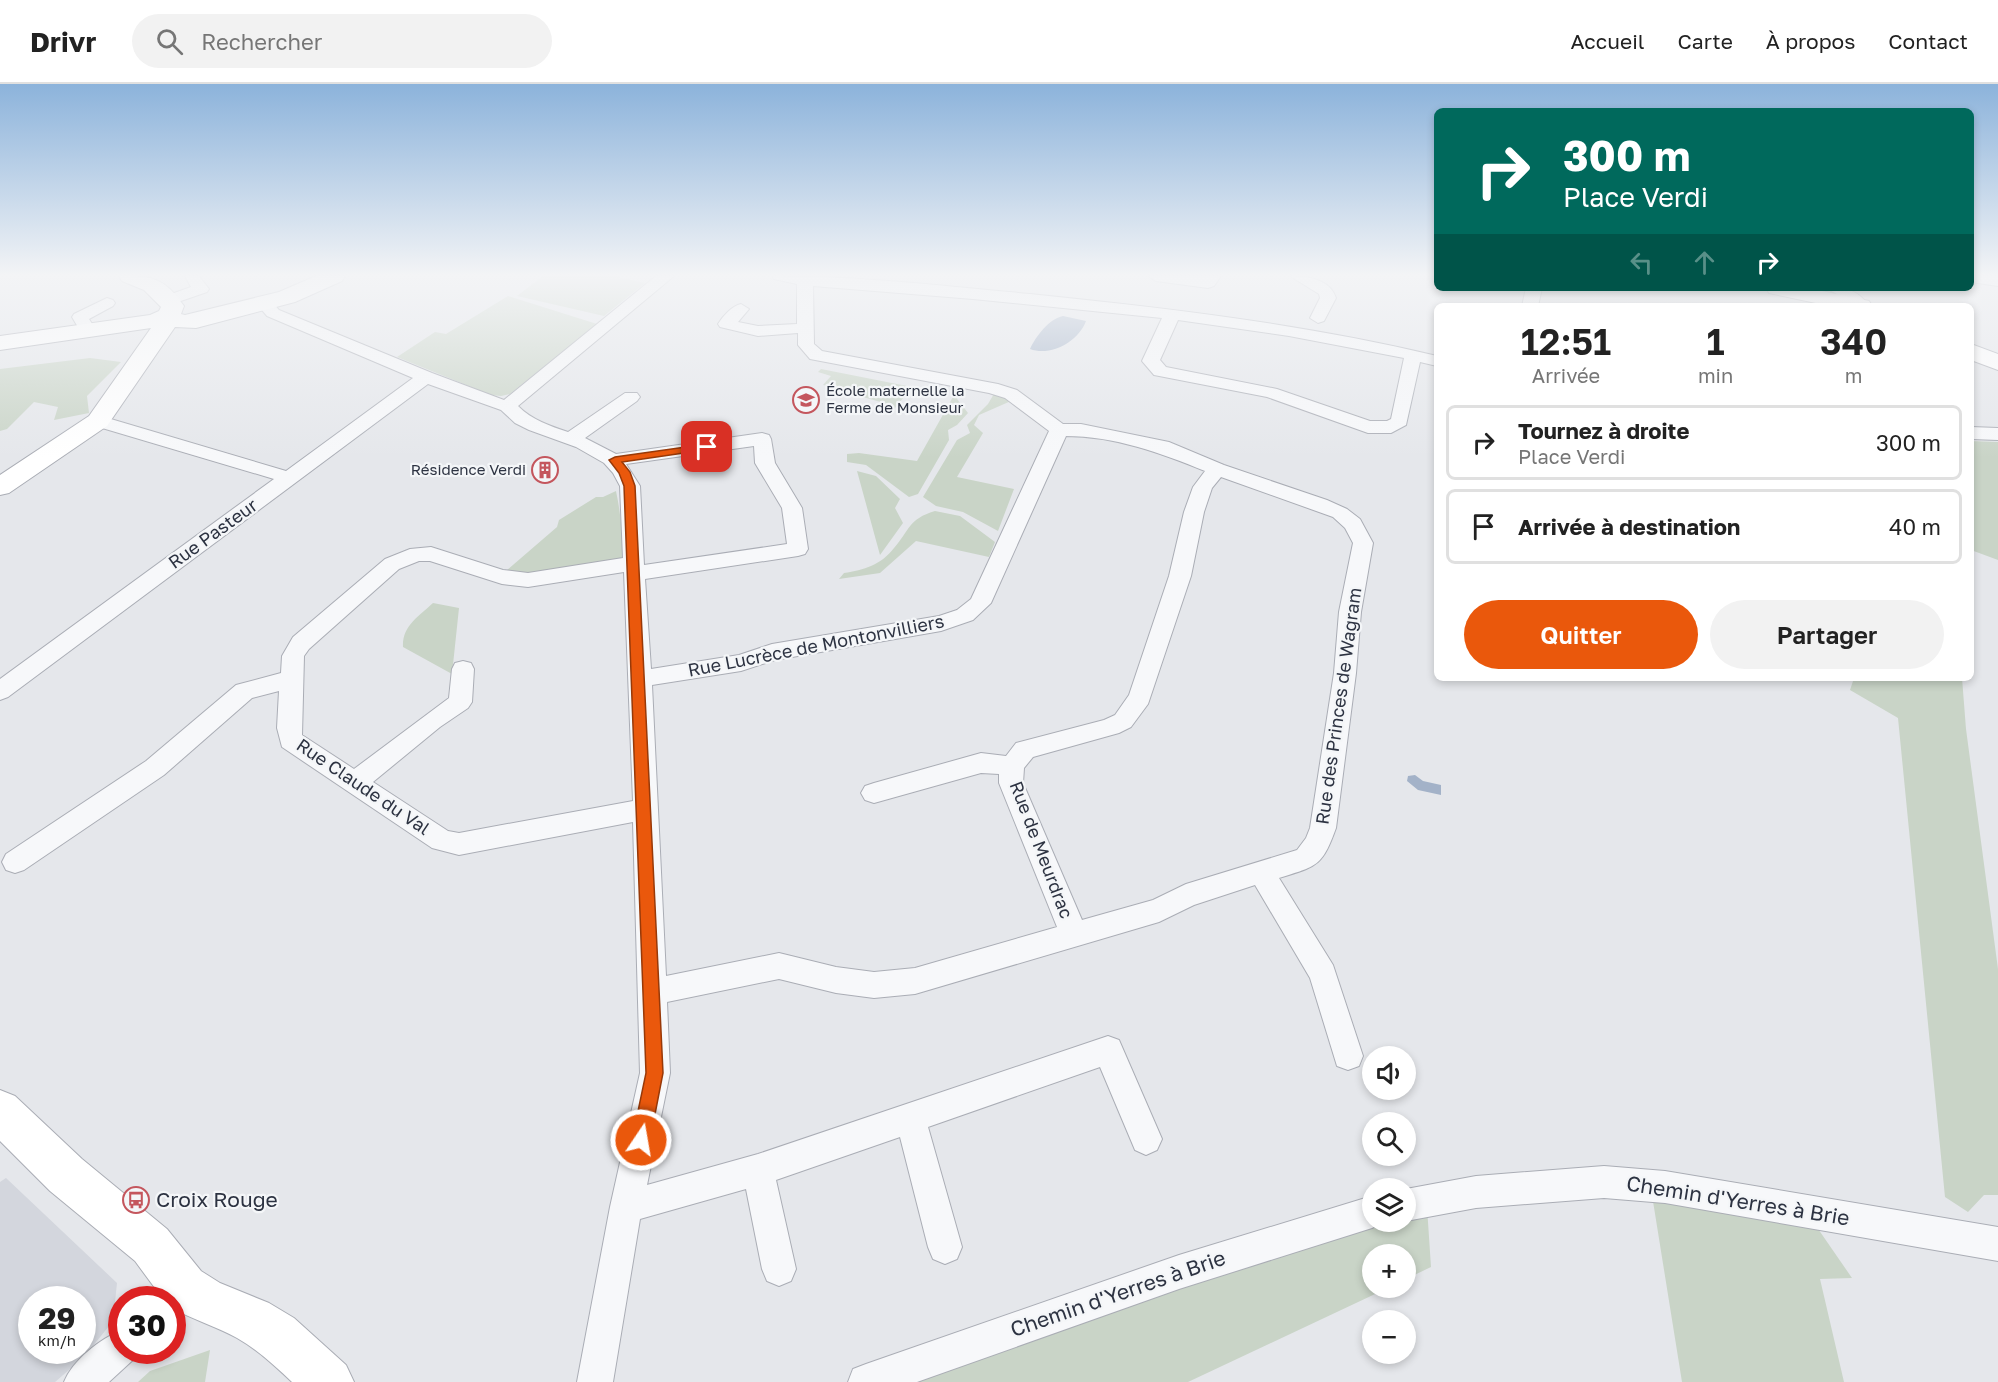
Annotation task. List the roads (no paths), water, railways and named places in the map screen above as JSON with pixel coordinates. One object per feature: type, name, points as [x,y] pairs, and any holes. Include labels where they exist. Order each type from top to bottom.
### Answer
[{"type":"street","points":[[0,343],[44,337]]},
{"type":"street","points":[[0,487],[98,421],[158,337]]},
{"type":"street","points":[[329,337],[426,377],[507,406],[521,418],[615,460],[630,486],[646,809],[655,1073],[595,1382]]},
{"type":"street","points":[[507,406],[592,337]]},
{"type":"street","points":[[806,337],[806,345],[816,355],[992,388],[1011,394],[1059,430]]},
{"type":"street","points":[[1162,337],[1151,361],[1160,370],[1271,393],[1368,428],[1391,427],[1400,421],[1413,355]]},
{"type":"street","points":[[1322,337],[1434,360]]},
{"type":"street","points":[[1974,352],[1998,363]]},
{"type":"street","name":"Rue Pasteur","points":[[0,691],[426,377]]},
{"type":"street","points":[[571,439],[631,397]]},
{"type":"street","points":[[98,421],[290,478]]},
{"type":"street","name":"Rue des Princes de Wagram","points":[[653,992],[779,966],[836,980],[874,985],[915,981],[1159,910],[1186,896],[1306,858],[1317,844],[1323,828],[1345,673],[1350,612],[1363,543],[1353,524],[1340,513],[1320,504],[1217,469],[1162,446],[1081,430],[1059,430]]},
{"type":"street","name":"Rue Lucrèce de Montonvilliers","points":[[638,680],[741,663],[772,652],[942,623],[965,615],[980,603],[1059,430]]},
{"type":"street","points":[[1974,433],[1998,435]]},
{"type":"street","name":"Rue Claude du Val","points":[[615,460],[762,439],[765,463],[792,508],[798,549],[528,580],[502,577],[431,554],[405,558],[392,564],[301,643],[292,656],[289,728],[291,740],[441,840],[459,844],[646,809]]},
{"type":"street","points":[[874,793],[981,763],[1012,766],[1025,750],[1111,727],[1123,721],[1140,698],[1180,576],[1189,529],[1200,495],[1203,487],[1217,469]]},
{"type":"street","points":[[354,783],[432,721],[460,702],[463,669]]},
{"type":"street","points":[[15,862],[155,768],[244,691],[291,679]]},
{"type":"street","name":"Rue de Meurdrac","points":[[1012,766],[1011,783],[1074,934]]},
{"type":"street","points":[[1262,873],[1323,974],[1347,1056]]},
{"type":"street","points":[[627,1208],[758,1170],[1108,1050],[1146,1139]]},
{"type":"street","points":[[0,1111],[66,1175],[152,1245],[174,1286]]},
{"type":"street","points":[[910,1117],[945,1247]]},
{"type":"street","points":[[758,1170],[779,1269]]},
{"type":"street","name":"Chemin d'Yerres à Brie","points":[[1416,1203],[1476,1192],[1604,1182],[1665,1187],[1998,1244]]},
{"type":"street","name":"Chemin d'Yerres à Brie","points":[[866,1382],[1179,1272],[1362,1215]]},
{"type":"street","points":[[186,1296],[204,1300],[252,1320],[278,1335],[329,1382]]},
{"type":"street","points":[[82,1382],[108,1359]]},
{"type":"water","points":[[1038,337],[1075,337],[1063,346],[1047,351],[1030,349]]},
{"type":"water","points":[[1415,775],[1423,781],[1441,785],[1441,795],[1418,790],[1407,781],[1408,776]]},
{"type":"place","name":"École maternelle la Ferme de Monsieur","points":[[806,400]]},
{"type":"place","name":"Résidence Verdi","points":[[545,470]]},
{"type":"place","name":"Croix Rouge","points":[[136,1200]]}]
